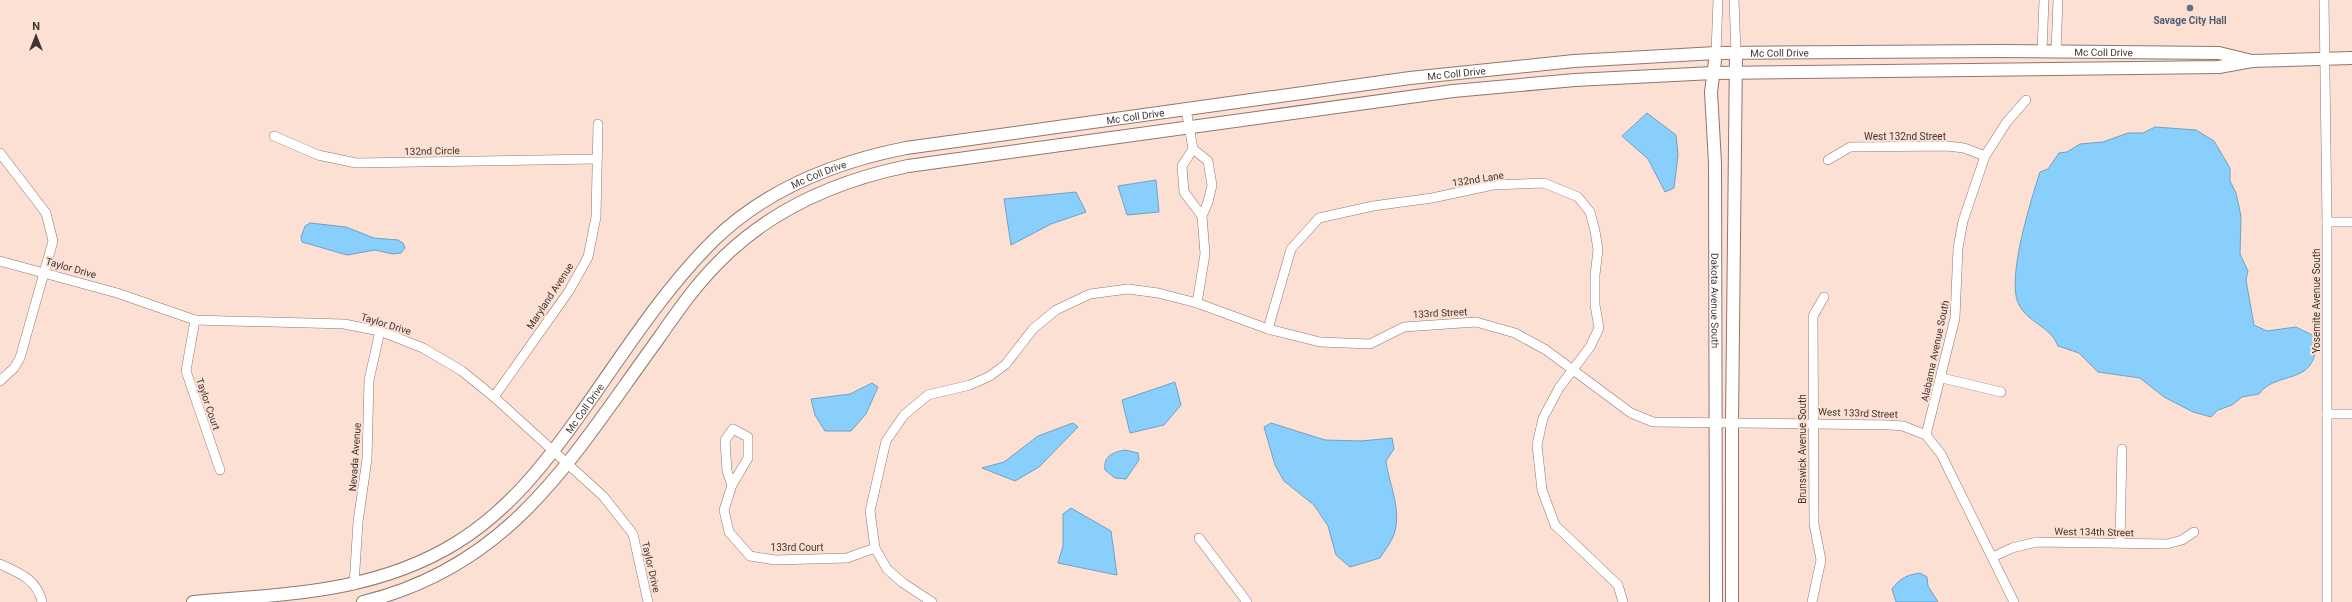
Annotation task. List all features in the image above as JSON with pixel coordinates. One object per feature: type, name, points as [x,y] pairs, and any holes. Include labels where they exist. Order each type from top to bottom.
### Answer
[{"type":"main road","name":"Mc Coll Drive","points":[[193,602],[313,592],[354,585],[390,575],[426,560],[456,544],[491,519],[510,501],[554,451],[687,270],[733,224],[766,200],[787,188],[844,163],[892,150],[1402,79],[1526,65],[1716,53],[2042,51],[2219,53],[2252,61]]},
{"type":"main road","name":"Dakota Avenue South","points":[[1716,53],[1711,92],[1715,163],[1714,422],[1716,602]]},
{"type":"main road","name":"Dakota Avenue South","points":[[1732,602],[1732,422],[1736,53]]},
{"type":"main road","name":"Mc Coll Drive","points":[[363,602],[393,594],[432,578],[485,546],[532,507],[568,464],[683,304],[713,268],[760,227],[794,205],[848,182],[908,166],[1453,91],[1614,77],[1713,73],[2197,68],[2219,67],[2252,61],[2352,58]]},
{"type":"street","name":"Dakota Avenue South","points":[[1716,53],[1718,0]]},
{"type":"street","name":"Dakota Avenue South","points":[[1734,0],[1736,53]]},
{"type":"street","points":[[2042,51],[2044,0]]},
{"type":"street","points":[[2056,51],[2058,0]]},
{"type":"street","name":"Yosemite Avenue South","points":[[2324,0],[2327,222],[2327,602]]},
{"type":"street","name":"Alabama Avenue South","points":[[1926,435],[1942,378],[1955,318],[1959,235],[1985,156],[2006,123],[2026,100]]},
{"type":"street","points":[[1186,109],[1193,149],[1208,161],[1212,185],[1208,202],[1202,216],[1205,254],[1196,303]]},
{"type":"street","name":"Maryland Avenue","points":[[494,398],[569,291],[588,257],[596,217],[596,158],[598,124]]},
{"type":"street","name":"132nd Circle","points":[[274,136],[318,155],[356,163],[596,158]]},
{"type":"street","name":"West 132nd Street","points":[[1828,160],[1850,147],[1947,146],[1964,148],[1985,156]]},
{"type":"street","points":[[1193,149],[1182,166],[1184,192],[1202,216]]},
{"type":"street","points":[[0,153],[46,213],[53,241],[20,358],[14,368],[0,381]]},
{"type":"street","name":"132nd Lane","points":[[1268,329],[1291,249],[1319,218],[1373,206],[1432,198],[1493,185],[1544,183],[1578,197],[1590,212],[1596,237],[1598,250],[1595,275],[1595,305],[1599,328],[1590,347],[1559,388],[1543,418],[1537,445],[1542,490],[1555,525],[1618,585],[1623,602]]},
{"type":"street","points":[[2327,222],[2352,222]]},
{"type":"street","name":"Taylor Drive","points":[[0,261],[45,272],[194,320],[324,322],[344,324],[380,332],[423,348],[444,360],[494,398],[603,496],[633,534],[648,602]]},
{"type":"street","name":"133rd Street","points":[[875,548],[870,511],[886,441],[904,415],[928,395],[970,385],[990,376],[1006,364],[1033,329],[1056,310],[1090,294],[1128,289],[1158,293],[1196,303],[1268,329],[1320,342],[1370,344],[1404,327],[1476,322],[1514,332],[1546,350],[1632,413],[1653,422],[1673,424],[1714,422]]},
{"type":"street","name":"Brunswick Avenue South","points":[[1812,602],[1822,560],[1814,524],[1813,316],[1824,297]]},
{"type":"street","name":"Taylor Court","points":[[194,320],[186,371],[220,470]]},
{"type":"street","name":"Nevada Avenue","points":[[354,585],[358,522],[368,459],[370,380],[380,332]]},
{"type":"street","points":[[1942,378],[2001,392]]},
{"type":"street","points":[[2327,414],[2352,414]]},
{"type":"street","name":"West 133rd Street","points":[[1714,422],[1903,426],[1926,435]]},
{"type":"street","name":"133rd Court","points":[[732,485],[728,471],[725,440],[733,429],[748,437],[748,458],[732,485],[724,510],[729,532],[750,556],[775,560],[847,558],[875,548]]},
{"type":"street","points":[[1926,435],[1941,454],[2014,602]]},
{"type":"street","points":[[2120,543],[2122,449]]},
{"type":"street","name":"West 134th Street","points":[[1993,557],[2012,548],[2037,542],[2167,544],[2182,540],[2194,532]]},
{"type":"street","points":[[1199,538],[1247,602]]},
{"type":"street","points":[[875,548],[887,569],[903,583],[932,602]]},
{"type":"street","points":[[0,564],[29,579],[35,584],[42,602]]},
{"type":"water","points":[[1647,113],[1676,135],[1678,155],[1674,188],[1665,192],[1648,159],[1622,136]]},
{"type":"water","points":[[2155,127],[2196,130],[2214,141],[2230,168],[2230,181],[2236,193],[2241,216],[2240,254],[2248,271],[2246,280],[2254,325],[2267,331],[2296,327],[2316,337],[2315,353],[2311,364],[2304,371],[2267,386],[2259,394],[2242,397],[2232,405],[2218,410],[2211,417],[2193,412],[2164,397],[2140,378],[2098,372],[2079,353],[2058,346],[2055,339],[2045,329],[2022,310],[2018,303],[2015,291],[2018,257],[2026,219],[2040,172],[2048,169],[2059,153],[2067,152],[2080,144],[2103,142],[2128,133],[2143,133]]},
{"type":"water","points":[[1156,180],[1159,212],[1127,215],[1118,186]]},
{"type":"water","points":[[1076,192],[1086,212],[1051,224],[1011,245],[1004,199]]},
{"type":"water","points":[[310,223],[346,227],[374,238],[398,240],[403,243],[405,248],[401,253],[393,254],[375,250],[347,255],[302,242],[301,237],[305,226]]},
{"type":"water","points":[[1175,382],[1181,405],[1164,425],[1130,433],[1122,400]]},
{"type":"water","points":[[872,383],[878,387],[866,414],[851,431],[825,431],[815,415],[811,399],[850,394]]},
{"type":"water","points":[[1073,423],[1078,427],[1039,467],[1015,481],[982,468],[1004,462],[1038,436]]},
{"type":"water","points":[[1271,423],[1325,440],[1361,441],[1392,438],[1394,449],[1386,461],[1397,513],[1393,538],[1380,558],[1350,567],[1336,555],[1328,526],[1314,505],[1284,481],[1275,465],[1264,427]]},
{"type":"water","points":[[1125,450],[1138,453],[1139,460],[1126,479],[1115,478],[1105,470],[1105,462],[1112,454]]},
{"type":"water","points":[[1071,508],[1111,531],[1117,575],[1058,563],[1063,546],[1063,514]]},
{"type":"water","points":[[1920,573],[1927,577],[1928,586],[1938,602],[1896,602],[1892,589],[1895,585],[1904,578]]},
{"type":"place","name":"Savage City Hall","points":[[2190,8]]}]
